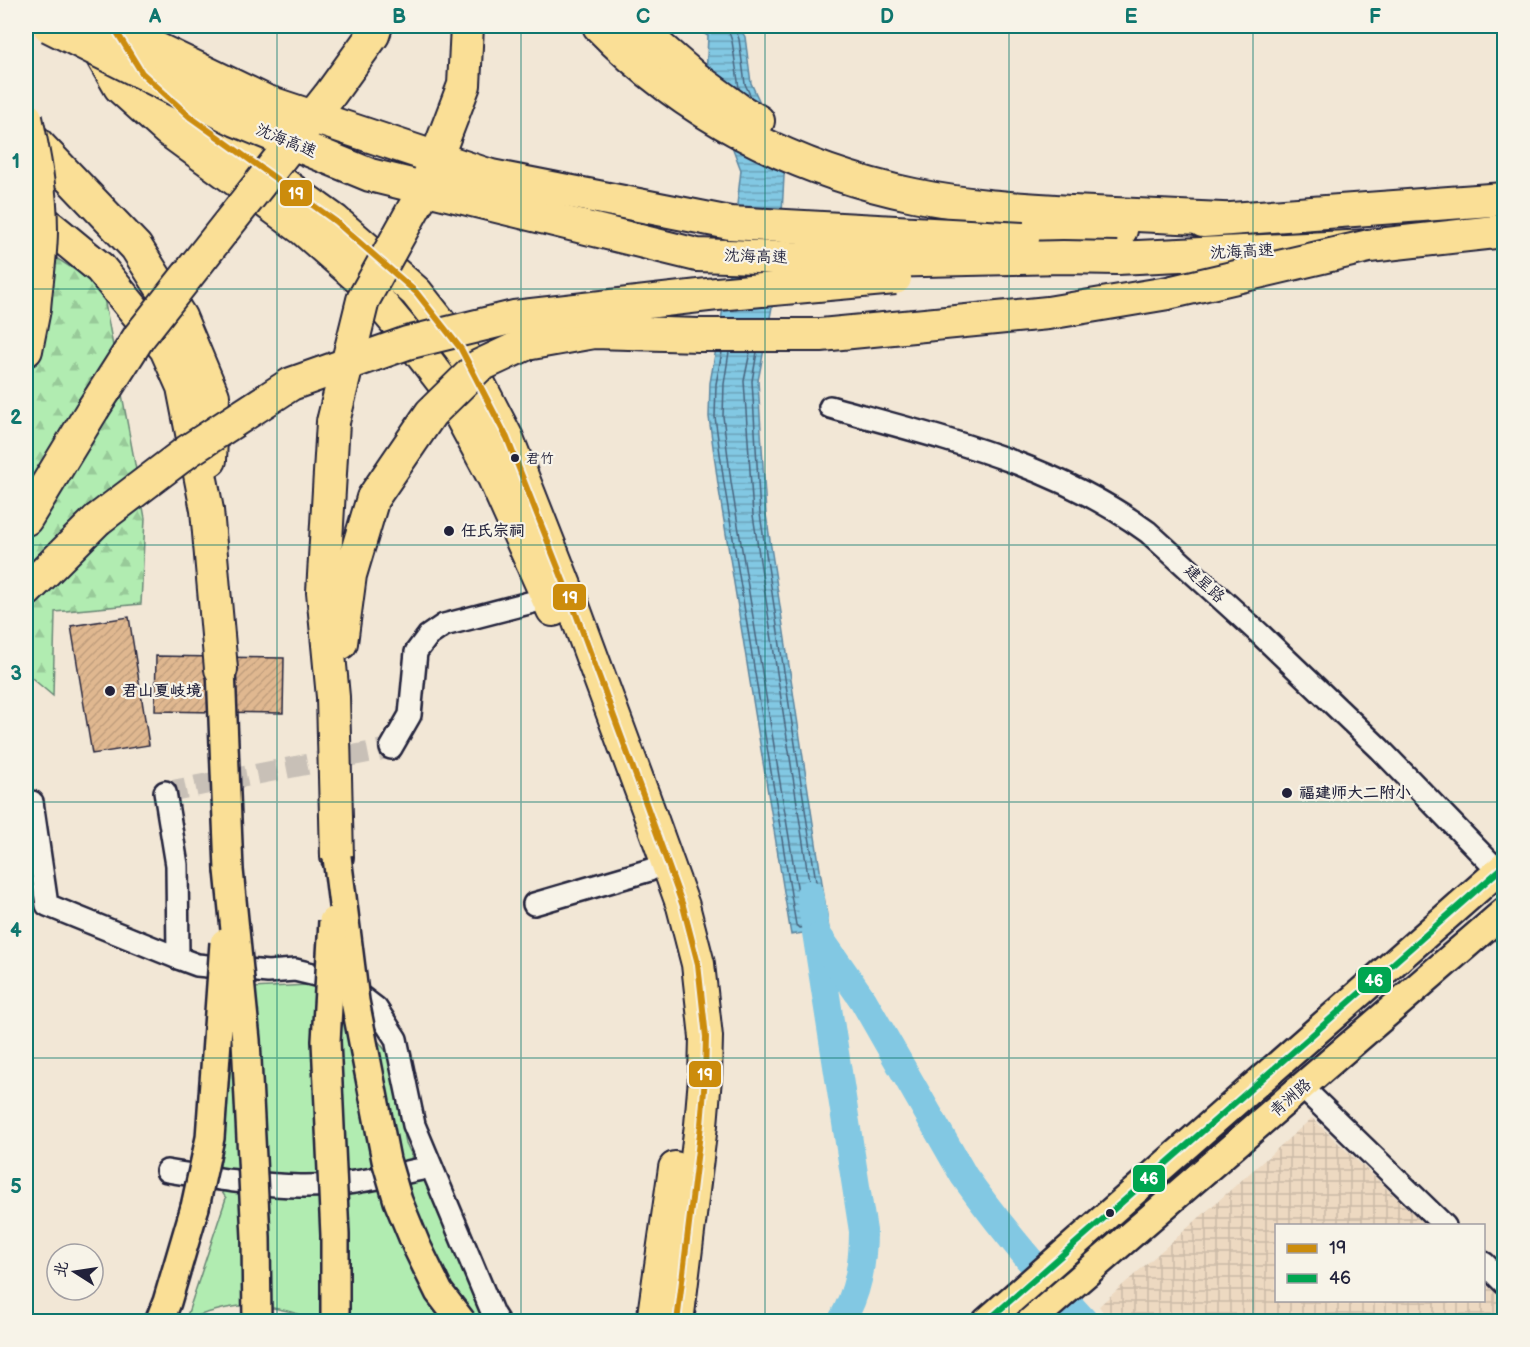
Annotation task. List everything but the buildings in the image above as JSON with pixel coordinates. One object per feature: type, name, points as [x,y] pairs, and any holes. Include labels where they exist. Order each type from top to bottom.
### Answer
[{"type":"highway","name":"沈海高速","points":[[49,26],[236,120],[370,176],[697,255],[879,261],[1117,258],[1369,246],[1504,231]]},
{"type":"highway","points":[[91,26],[102,56],[120,87],[168,130],[303,229],[360,279],[402,329],[442,381],[494,478],[548,598],[666,914],[677,953],[684,1022],[684,1085],[681,1122],[653,1322]]},
{"type":"highway","name":"沈海高速","points":[[109,26],[266,101],[490,176],[730,223],[1033,239],[1222,219],[1504,199]]},
{"type":"highway","points":[[116,26],[118,34],[142,73],[190,117],[335,221],[416,292],[461,349],[507,438],[572,603],[644,798],[683,906],[698,964],[706,1037],[705,1078],[677,1322]]},
{"type":"highway","points":[[26,519],[138,337],[329,96],[373,36],[376,26]]},
{"type":"highway","points":[[337,857],[333,698],[323,592],[333,422],[363,300],[428,180],[464,85],[467,26]]},
{"type":"highway","points":[[599,26],[659,81],[703,112],[756,142],[806,164],[867,184],[916,196],[1007,209],[1222,219]]},
{"type":"highway","points":[[635,26],[694,76],[739,110],[793,142],[916,196]]},
{"type":"highway","points":[[26,118],[34,154],[41,232],[34,309],[26,350]]},
{"type":"highway","points":[[26,132],[136,247],[180,317],[213,396],[207,510]]},
{"type":"highway","points":[[26,207],[100,268],[166,348],[183,387],[207,510],[221,669]]},
{"type":"highway","points":[[333,698],[350,575],[373,498],[431,413],[479,366],[526,344],[594,332],[821,335],[1047,313],[1168,293],[1369,246]]},
{"type":"highway","points":[[26,591],[97,520],[188,451],[291,384],[407,343],[514,317],[717,294],[1117,258]]},
{"type":"main road","points":[[221,669],[229,870],[246,1040],[258,1322]]},
{"type":"main road","points":[[335,1322],[335,1235],[326,1041],[337,857]]},
{"type":"main road","points":[[337,857],[355,1001],[386,1160],[398,1201],[417,1247],[439,1292],[462,1322]]},
{"type":"main road","points":[[159,1322],[168,1302],[195,1208],[210,1138],[229,870]]},
{"type":"main road","name":"青洲路","points":[[986,1322],[1503,872]]},
{"type":"main road","name":"青洲路","points":[[1031,1321],[1338,1058],[1504,912]]},
{"type":"main road","points":[[1317,1032],[1338,1058]]},
{"type":"street","name":"建星路","points":[[830,406],[1017,462],[1058,480],[1148,532],[1380,749],[1503,872]]},
{"type":"street","points":[[391,748],[410,715],[416,652],[428,636],[444,625],[548,598]]},
{"type":"street","points":[[165,792],[177,865],[178,958]]},
{"type":"street","points":[[32,802],[47,906],[197,965],[268,972],[295,970],[316,975],[347,986],[376,1008],[396,1039],[414,1125],[498,1322]]},
{"type":"street","points":[[534,904],[650,870]]},
{"type":"street","points":[[1303,1088],[1443,1224]]},
{"type":"street","points":[[167,1171],[232,1181],[300,1186],[360,1181],[431,1167]]},
{"type":"street","points":[[1485,1264],[1504,1283]]},
{"type":"path","points":[[26,721],[27,759],[32,802]]},
{"type":"shaded area","points":[[1312,1118],[1424,1224],[1275,1224],[1275,1302],[1485,1302],[1485,1283],[1504,1302],[1504,1321],[1109,1321],[1099,1306]]},
{"type":"green space","points":[[26,239],[102,287],[145,518],[141,604],[55,612],[53,696],[26,673]]},
{"type":"green space","points":[[308,985],[347,999],[388,1054],[406,1143],[491,1321],[311,1321],[284,1310],[251,1306],[227,1308],[186,1319],[226,1198],[218,1186],[227,1102],[234,989]]},
{"type":"water","points":[[691,26],[739,26],[745,37],[751,83],[785,157],[779,270],[758,381],[766,514],[829,929],[791,935],[709,417],[710,383],[729,274],[741,170],[706,78],[708,36]]},
{"type":"waterway","points":[[810,894],[863,1231],[858,1278],[852,1300],[841,1322]]},
{"type":"waterway","points":[[819,937],[863,1000],[964,1176],[1022,1251],[1085,1322]]},
{"type":"tunnel","points":[[165,792],[391,748]]},
{"type":"transit line","name":"19","points":[[116,26],[118,34],[142,73],[190,117],[335,221],[416,292],[461,349],[507,438],[572,603],[644,798],[683,906],[698,964],[706,1037],[705,1078],[677,1322]]},
{"type":"transit line","name":"46","points":[[986,1322],[1504,866]]},
{"type":"place","name":"君竹","points":[[515,458]]},
{"type":"place","name":"任氏宗祠","points":[[449,531]]},
{"type":"place","name":"君山夏岐境","points":[[110,691]]},
{"type":"place","name":"福建师大二附小","points":[[1287,793]]}]
